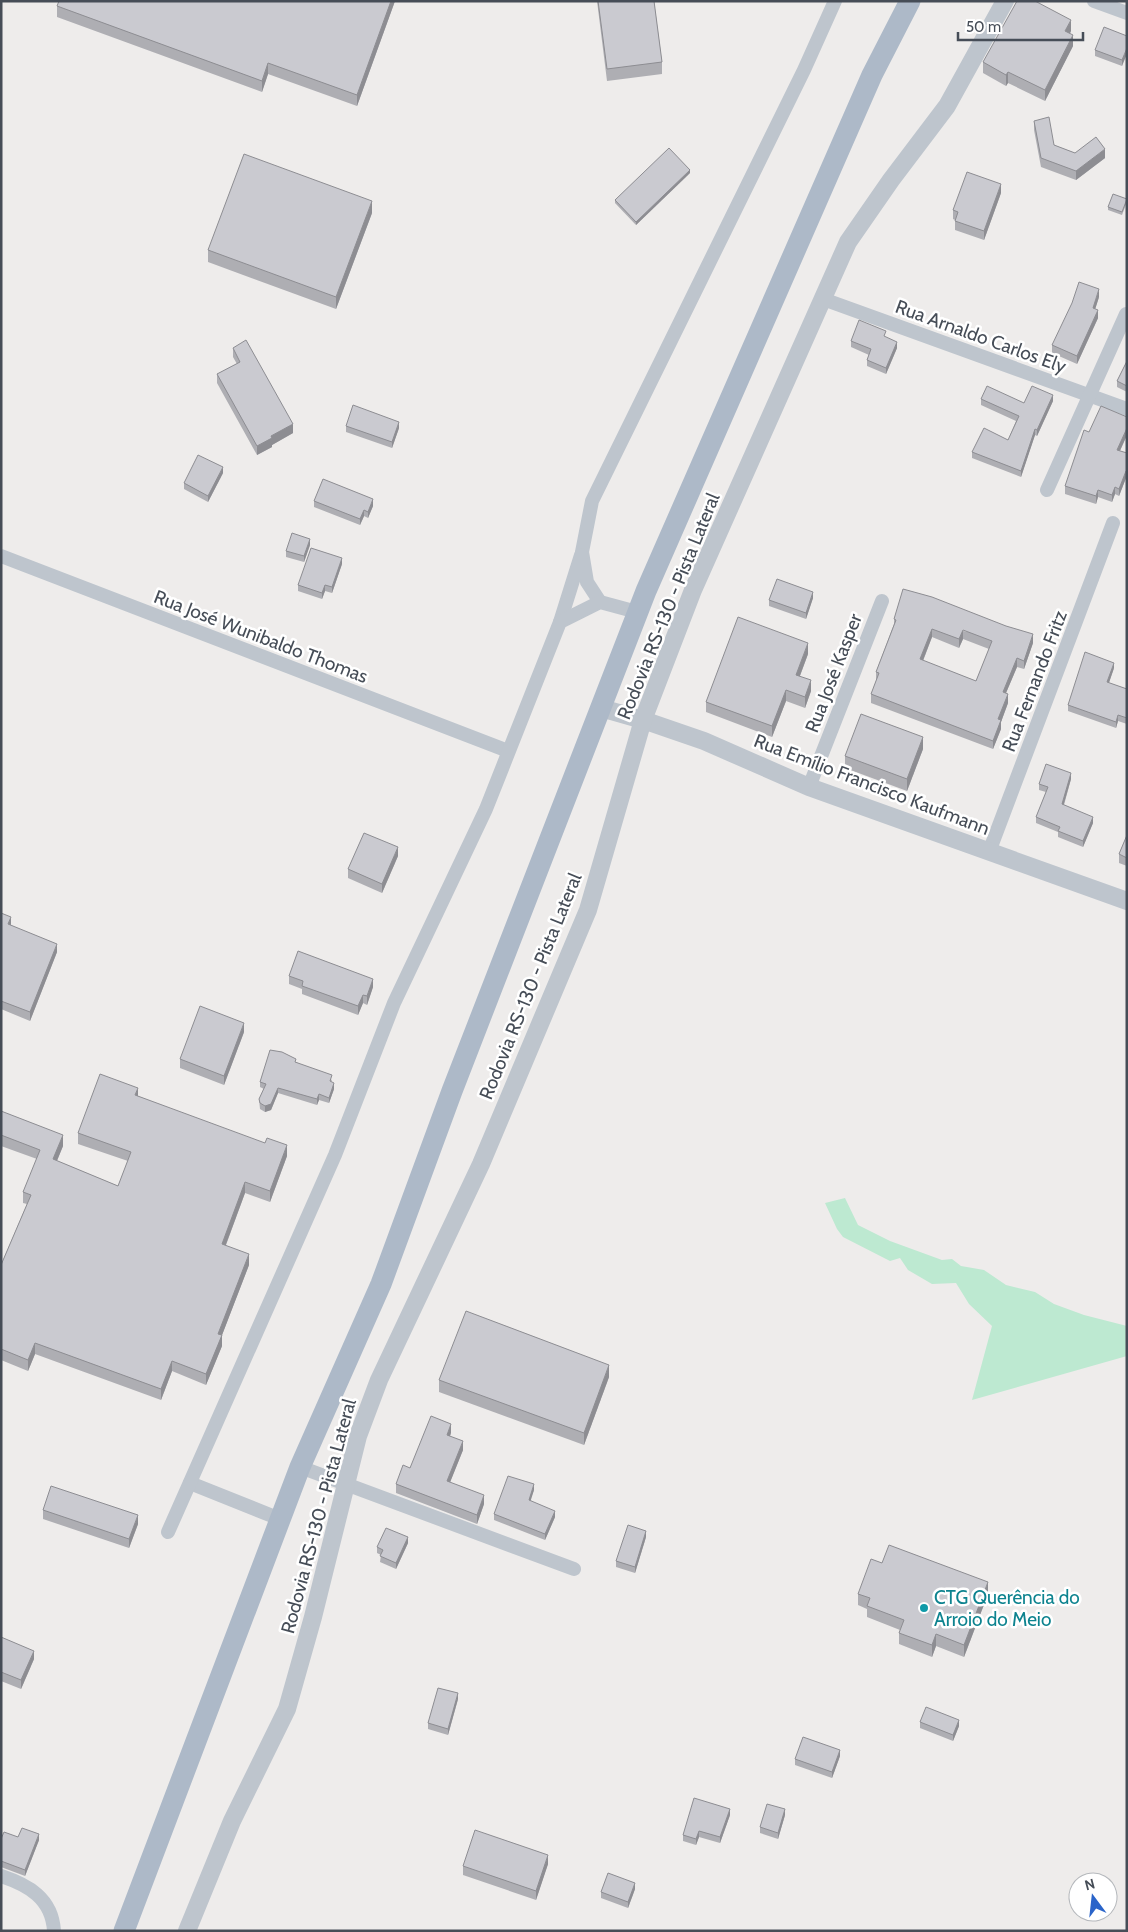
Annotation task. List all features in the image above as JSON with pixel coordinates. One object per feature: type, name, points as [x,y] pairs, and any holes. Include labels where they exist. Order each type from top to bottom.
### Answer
[{"type":"main road","points":[[124,1931],[300,1467],[381,1284],[452,1091],[637,612],[872,74],[910,1]]},
{"type":"street","points":[[168,1532],[335,1155],[394,1003],[486,809],[560,622],[582,552],[592,501],[804,70],[835,1]]},
{"type":"street","name":"Rodovia RS-130 - Pista Lateral","points":[[187,1931],[232,1820],[288,1709],[358,1436],[379,1380],[481,1164],[588,910],[643,720],[693,590],[848,242],[891,180],[947,106],[1005,1]]},
{"type":"street","points":[[1094,1],[1127,13]]},
{"type":"street","name":"Rua Arnaldo Carlos Ely","points":[[823,299],[1127,409]]},
{"type":"street","points":[[1047,490],[1126,314]]},
{"type":"street","name":"Rua Fernando Fritz","points":[[990,852],[1113,523]]},
{"type":"street","points":[[582,552],[587,582],[600,602]]},
{"type":"street","name":"Rua José Wunibaldo Thomas","points":[[1,556],[508,751]]},
{"type":"street","name":"Rua José Kasper","points":[[809,787],[882,601]]},
{"type":"street","points":[[560,622],[600,602],[637,612]]},
{"type":"street","name":"Rua Emílio Francisco Kaufmann","points":[[601,708],[643,720],[704,742],[809,787],[1127,901]]},
{"type":"street","points":[[300,1467],[574,1568]]},
{"type":"street","points":[[190,1483],[280,1519]]},
{"type":"street","points":[[1,1876],[16,1881],[37,1892],[48,1909],[54,1931]]},
{"type":"green space","points":[[845,1198],[858,1225],[890,1241],[942,1260],[952,1259],[961,1266],[984,1270],[1006,1285],[1035,1292],[1054,1304],[1084,1315],[1127,1326],[1127,1356],[972,1400],[992,1326],[969,1304],[956,1283],[932,1284],[908,1270],[900,1258],[890,1261],[843,1237],[837,1229],[825,1203]]},
{"type":"building","points":[[59,1],[391,1],[357,95],[268,63],[262,81],[57,6]]},
{"type":"building","points":[[598,1],[654,1],[662,62],[607,69]]},
{"type":"building","points":[[1017,1],[1035,1],[1071,20],[1065,31],[1073,35],[1045,90],[1008,72],[1006,75],[983,62]]},
{"type":"building","points":[[1104,27],[1127,36],[1127,48],[1122,60],[1095,50]]},
{"type":"building","points":[[1049,117],[1054,145],[1075,153],[1096,137],[1105,149],[1076,171],[1041,158],[1034,121]]},
{"type":"building","points":[[669,148],[690,170],[636,222],[615,200]]},
{"type":"building","points":[[244,154],[372,201],[336,297],[208,250]]},
{"type":"building","points":[[967,172],[1001,184],[984,231],[955,221],[958,212],[953,210]]},
{"type":"building","points":[[1113,194],[1127,199],[1122,212],[1108,207]]},
{"type":"building","points":[[1079,282],[1099,289],[1093,308],[1098,310],[1077,356],[1052,345],[1072,303]]},
{"type":"building","points":[[859,320],[886,331],[884,336],[897,342],[886,368],[867,360],[871,349],[851,341]]},
{"type":"building","points":[[246,340],[293,424],[257,446],[217,374],[240,362],[233,348]]},
{"type":"building","points":[[1127,361],[1127,386],[1117,381]]},
{"type":"building","points":[[987,386],[1024,403],[1032,386],[1053,395],[1037,430],[1035,429],[1021,471],[972,452],[984,428],[1008,440],[1019,416],[981,399]]},
{"type":"building","points":[[353,405],[399,422],[392,442],[346,426]]},
{"type":"building","points":[[1101,406],[1127,417],[1127,428],[1117,450],[1127,453],[1127,471],[1119,489],[1115,487],[1112,495],[1098,490],[1096,496],[1065,486],[1084,430],[1089,432]]},
{"type":"building","points":[[198,455],[223,467],[208,496],[184,483]]},
{"type":"building","points":[[323,479],[373,499],[368,512],[364,510],[360,519],[314,501]]},
{"type":"building","points":[[292,533],[310,539],[304,556],[286,551]]},
{"type":"building","points":[[311,548],[342,558],[332,587],[325,585],[322,593],[298,585]]},
{"type":"building","points":[[777,579],[813,592],[806,613],[769,600]]},
{"type":"building","points":[[903,589],[932,597],[1006,626],[1033,634],[1024,661],[1017,658],[1003,692],[1008,694],[998,719],[1001,720],[993,741],[871,694],[879,673],[876,672],[896,620],[894,619]],"holes":[[[932,629],[959,639],[963,630],[992,641],[976,681],[920,659]]]},
{"type":"building","points":[[738,617],[808,643],[796,675],[811,680],[805,697],[786,690],[772,726],[706,702]]},
{"type":"building","points":[[1085,652],[1114,663],[1107,682],[1127,689],[1127,718],[1118,715],[1116,722],[1068,705]]},
{"type":"building","points":[[861,714],[923,737],[907,779],[845,756]]},
{"type":"building","points":[[1046,764],[1071,773],[1062,804],[1093,817],[1083,841],[1058,831],[1060,827],[1036,817],[1048,787],[1039,784]]},
{"type":"building","points":[[364,833],[398,847],[382,884],[348,869]]},
{"type":"building","points":[[1127,835],[1127,858],[1119,854]]},
{"type":"building","points":[[1,913],[11,917],[8,924],[57,944],[30,1012],[1,1001]]},
{"type":"building","points":[[298,951],[373,979],[367,996],[363,995],[358,1006],[302,986],[303,981],[289,976]]},
{"type":"building","points":[[200,1006],[244,1023],[224,1076],[180,1059]]},
{"type":"building","points":[[270,1050],[282,1052],[296,1059],[295,1062],[332,1075],[330,1081],[334,1083],[329,1098],[319,1094],[317,1099],[278,1088],[271,1104],[265,1106],[260,1103],[259,1099],[266,1084],[260,1082]]},
{"type":"building","points":[[100,1074],[138,1088],[135,1095],[265,1143],[267,1138],[287,1145],[270,1191],[245,1182],[222,1244],[249,1254],[218,1334],[222,1335],[206,1374],[172,1361],[161,1389],[35,1343],[28,1360],[1,1349],[1,1265],[31,1195],[23,1192],[40,1150],[1,1135],[1,1111],[63,1135],[53,1159],[118,1186],[131,1152],[78,1133]]},
{"type":"building","points":[[466,1311],[609,1365],[584,1433],[439,1380]]},
{"type":"building","points":[[431,1416],[451,1424],[447,1435],[463,1441],[447,1481],[484,1495],[477,1515],[396,1484],[403,1465],[410,1468]]},
{"type":"building","points":[[508,1476],[534,1484],[529,1500],[555,1511],[545,1534],[494,1514]]},
{"type":"building","points":[[51,1486],[138,1515],[129,1539],[43,1510]]},
{"type":"building","points":[[628,1525],[646,1531],[635,1567],[616,1561]]},
{"type":"building","points":[[386,1528],[408,1537],[396,1563],[380,1556],[383,1550],[377,1547]]},
{"type":"building","name":"CTG Querência do Arroio do Meio","points":[[889,1545],[988,1582],[964,1645],[936,1634],[932,1645],[899,1633],[904,1620],[867,1606],[870,1598],[858,1594],[871,1559],[882,1563]]},
{"type":"building","points":[[1,1637],[34,1651],[21,1680],[1,1672]]},
{"type":"building","points":[[438,1688],[458,1693],[448,1729],[428,1723]]},
{"type":"building","points":[[926,1707],[959,1720],[953,1735],[920,1722]]},
{"type":"building","points":[[803,1737],[840,1750],[832,1772],[795,1759]]},
{"type":"building","points":[[694,1798],[730,1809],[720,1837],[699,1831],[696,1839],[683,1835]]},
{"type":"building","points":[[767,1804],[785,1809],[778,1833],[760,1827]]},
{"type":"building","points":[[22,1828],[39,1834],[25,1870],[1,1861],[1,1839],[4,1832],[18,1837]]},
{"type":"building","points":[[475,1830],[548,1855],[536,1891],[463,1866]]},
{"type":"building","points":[[608,1873],[635,1883],[628,1902],[601,1892]]},
{"type":"place","name":"CTG Querência do Arroio do Meio","points":[[924,1608]]}]
